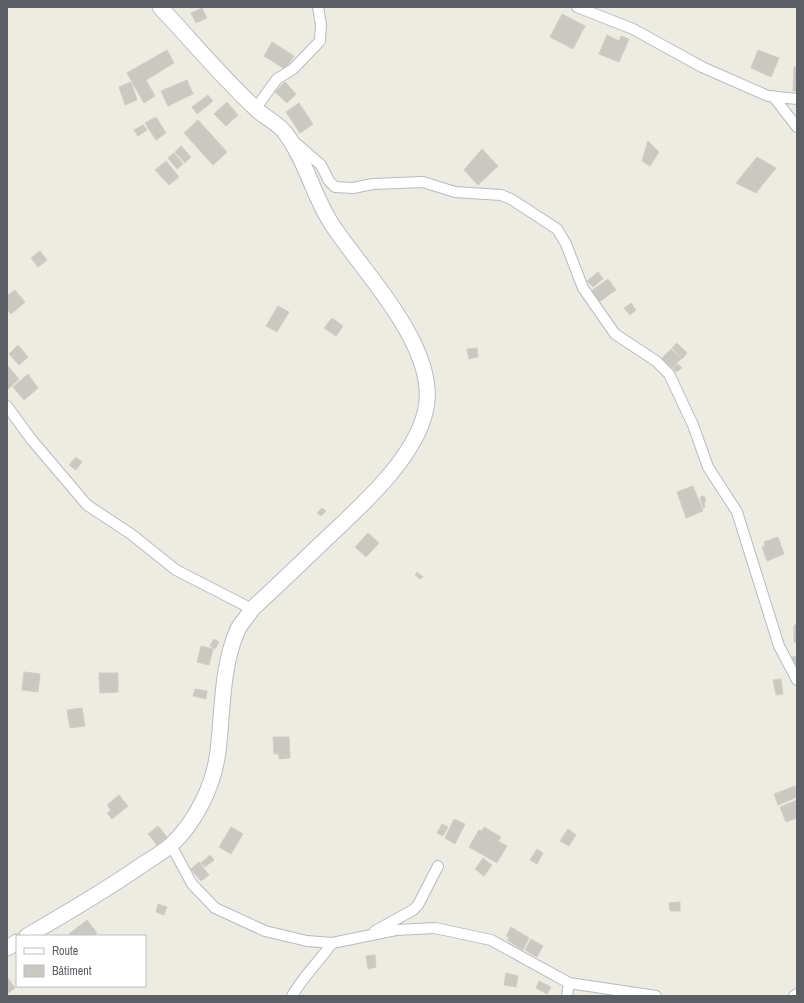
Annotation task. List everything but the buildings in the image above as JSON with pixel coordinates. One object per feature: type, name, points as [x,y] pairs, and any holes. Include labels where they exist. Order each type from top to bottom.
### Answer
[{"type":"street","points":[[160,7],[255,108],[286,132],[304,152],[320,164],[329,181],[335,187],[353,188],[373,184],[423,182],[455,192],[501,195],[511,199],[557,229],[566,244],[583,288],[615,334],[656,361],[669,374],[690,418],[708,467],[737,512],[779,646],[797,680]]},
{"type":"street","points":[[255,108],[277,79],[293,69],[320,41],[322,26],[318,7]]},
{"type":"street","points":[[577,7],[633,29],[702,67],[773,96],[797,99]]},
{"type":"street","points":[[773,96],[797,127]]},
{"type":"street","points":[[29,935],[125,876],[171,845],[192,817],[206,793],[212,778],[218,753],[224,688],[231,648],[239,628],[252,609],[352,514],[398,465],[416,438],[426,412],[426,387],[421,362],[414,341],[399,317],[330,222],[306,169],[286,132]]},
{"type":"street","points":[[7,406],[31,439],[86,505],[131,534],[176,570],[252,609]]},
{"type":"street","points":[[171,845],[192,884],[215,908],[265,931],[307,941],[332,943],[370,934],[435,928],[474,935],[491,940],[568,983],[656,996]]},
{"type":"street","points":[[370,934],[413,910],[418,905],[438,866]]},
{"type":"street","points":[[7,948],[16,943]]},
{"type":"street","points":[[292,996],[300,981],[321,960],[332,943]]},
{"type":"street","points":[[567,996],[568,983]]}]
